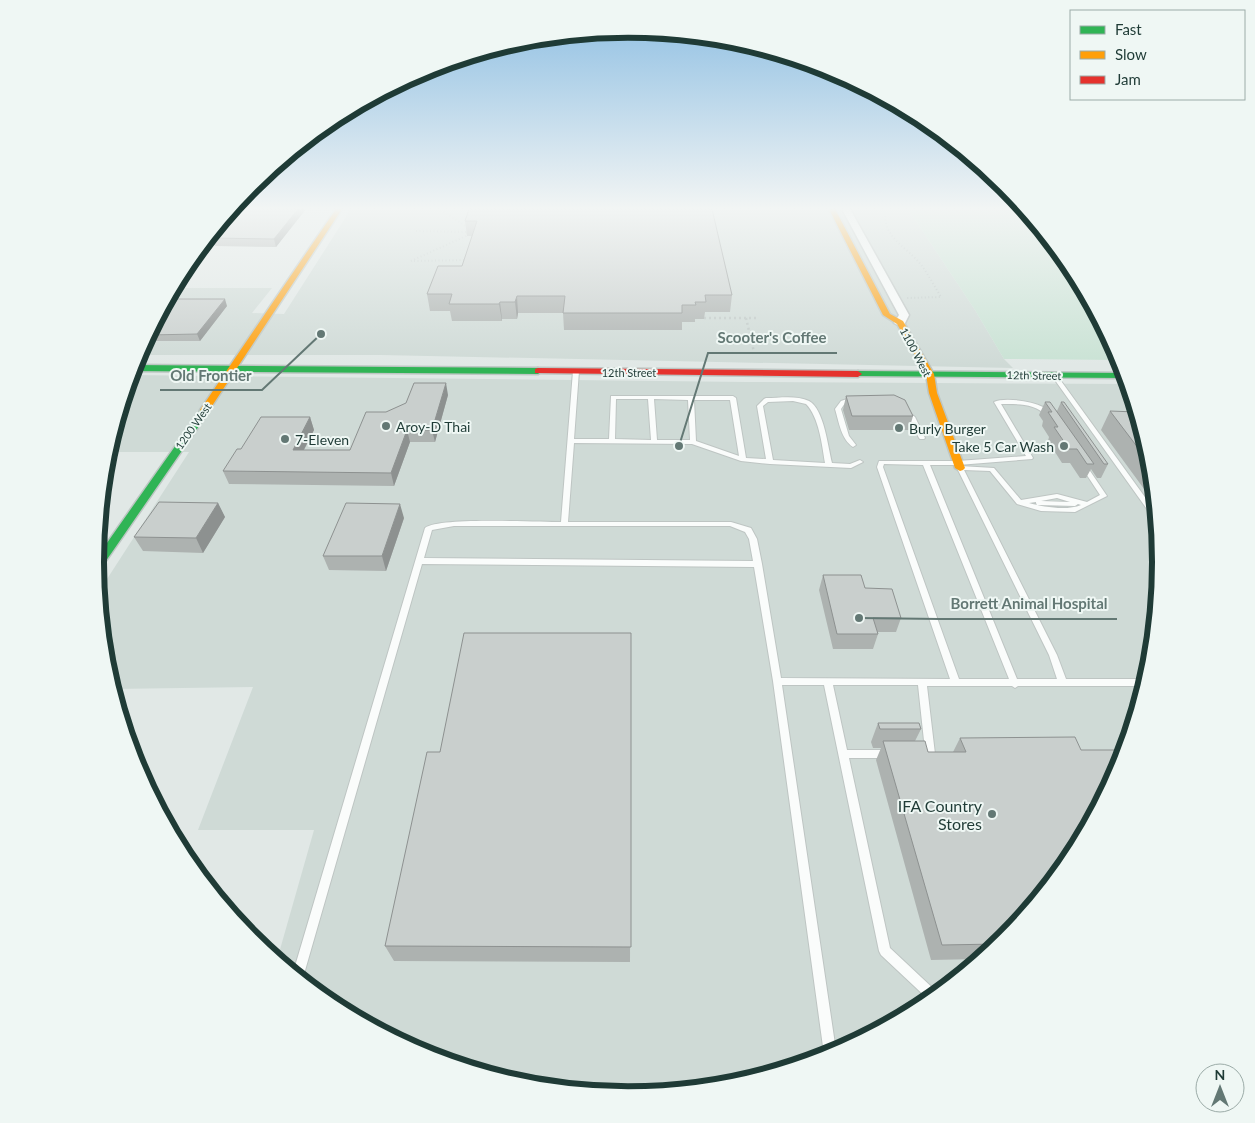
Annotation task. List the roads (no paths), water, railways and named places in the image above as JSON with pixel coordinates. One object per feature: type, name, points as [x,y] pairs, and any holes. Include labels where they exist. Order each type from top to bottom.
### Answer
[{"type":"street","name":"1200 West","points":[[104,552],[233,368],[304,261]]},
{"type":"street","name":"1100 West","points":[[859,261],[887,316],[900,323],[930,374],[933,393],[959,465]]},
{"type":"street","name":"1100 West","points":[[875,261],[904,315],[900,323]]},
{"type":"street","points":[[879,300],[895,299]]},
{"type":"street","name":"12th Street","points":[[140,368],[1118,376]]},
{"type":"lane","points":[[564,524],[576,371]]},
{"type":"lane","points":[[1054,375],[1148,506]]},
{"type":"lane","points":[[612,441],[613,397],[733,398],[742,460]]},
{"type":"lane","points":[[651,397],[654,441]]},
{"type":"lane","points":[[691,398],[692,442]]},
{"type":"lane","points":[[853,445],[846,436],[838,409],[843,402],[863,398]]},
{"type":"lane","points":[[770,462],[760,406],[766,400],[799,400],[810,404],[815,412],[829,465]]},
{"type":"lane","points":[[959,465],[1030,458],[997,402],[1023,402],[1045,409],[1056,425]]},
{"type":"lane","points":[[898,408],[905,410],[912,417],[922,438]]},
{"type":"lane","points":[[570,441],[692,442],[742,460],[852,466],[860,462]]},
{"type":"lane","points":[[956,683],[880,467],[881,462],[959,465],[992,469],[1019,502],[1041,509],[1076,510],[1104,496],[1077,457]]},
{"type":"lane","points":[[926,463],[1015,684]]},
{"type":"lane","points":[[959,465],[1053,655],[1063,683]]},
{"type":"lane","points":[[1019,502],[1057,496],[1087,504]]},
{"type":"lane","points":[[300,970],[429,528],[454,524],[731,524],[748,530],[753,539],[758,564],[778,681],[829,1046]]},
{"type":"lane","points":[[420,561],[758,564]]},
{"type":"lane","points":[[778,681],[1015,684],[1137,682]]},
{"type":"lane","points":[[828,682],[885,951],[927,991]]},
{"type":"lane","points":[[844,754],[930,754],[922,683]]},
{"type":"place","name":"Old Frontier","points":[[321,334]]},
{"type":"place","name":"Aroy-D Thai","points":[[386,426]]},
{"type":"place","name":"Burly Burger","points":[[899,428]]},
{"type":"place","name":"7-Eleven","points":[[285,439]]},
{"type":"place","name":"Scooter's Coffee","points":[[679,446]]},
{"type":"place","name":"Take 5 Car Wash","points":[[1064,446]]},
{"type":"place","name":"Borrett Animal Hospital","points":[[859,618]]},
{"type":"place","name":"IFA Country Stores","points":[[992,814]]}]
